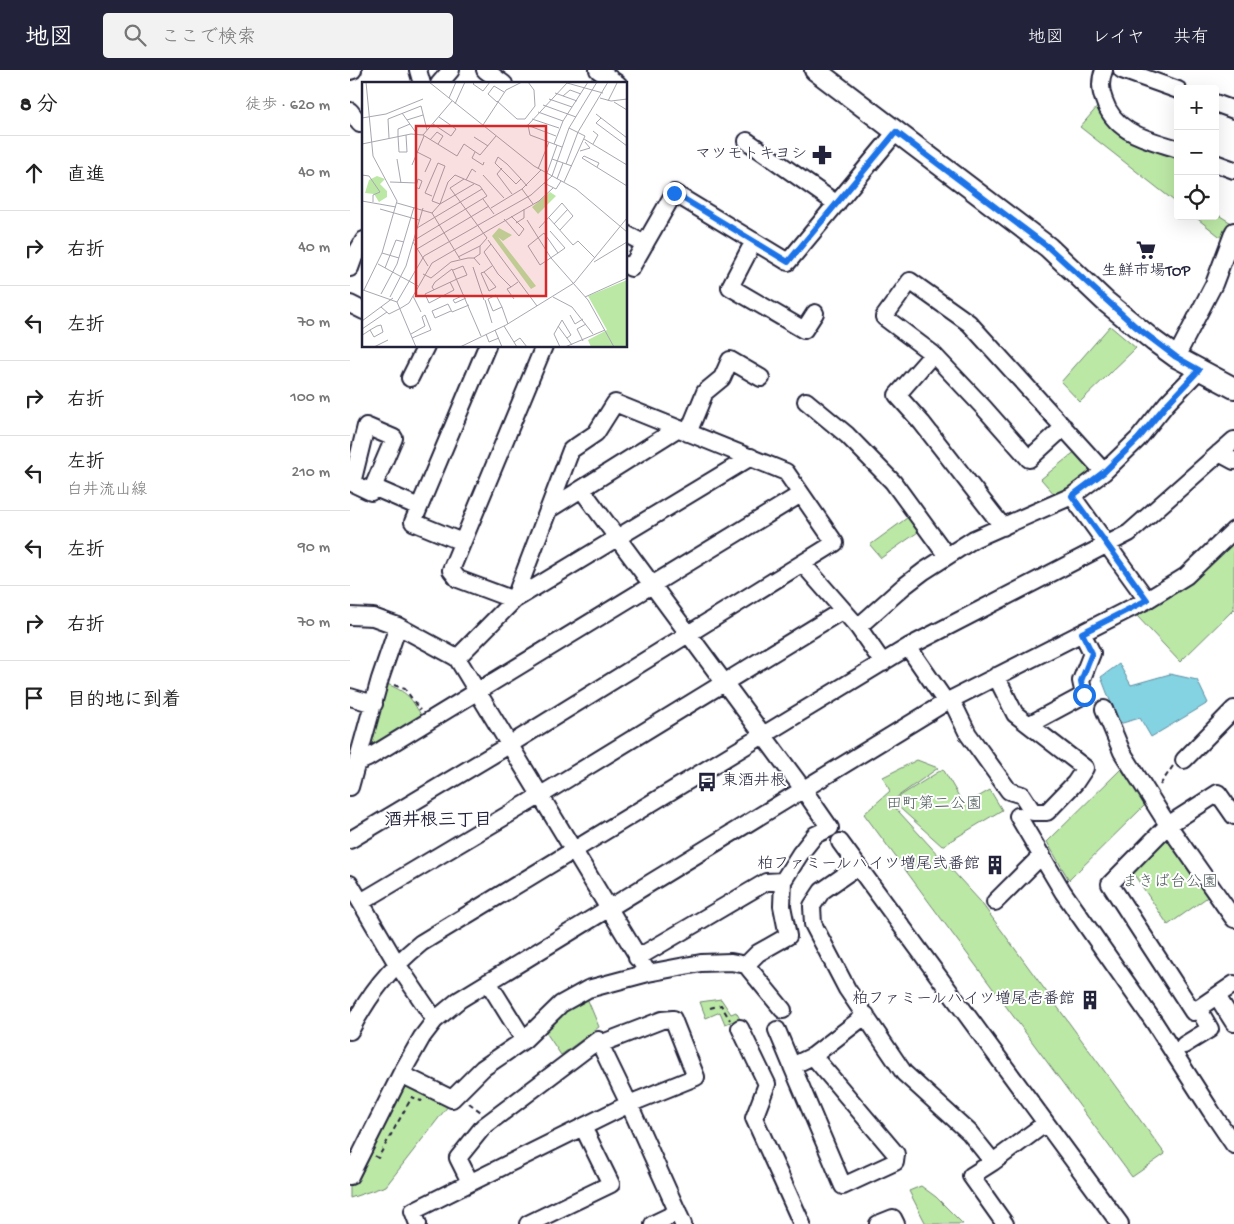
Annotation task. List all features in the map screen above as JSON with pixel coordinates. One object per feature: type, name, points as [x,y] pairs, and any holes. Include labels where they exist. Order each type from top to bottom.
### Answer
[{"type":"main road","points":[[815,70],[1048,247],[1120,314],[1176,357],[1234,388]]},
{"type":"street","points":[[441,82],[451,70]]},
{"type":"street","points":[[485,70],[501,82]]},
{"type":"street","points":[[598,70],[615,82]]},
{"type":"street","points":[[1104,70],[1101,87],[1102,95],[1107,112],[1116,122],[1125,130],[1174,148]]},
{"type":"street","points":[[1122,70],[1174,89]]},
{"type":"street","points":[[1219,104],[1234,110]]},
{"type":"street","points":[[350,111],[358,124]]},
{"type":"street","points":[[628,266],[631,268],[674,193],[788,262],[896,132]]},
{"type":"street","points":[[747,141],[837,204]]},
{"type":"street","points":[[1219,164],[1234,170]]},
{"type":"street","points":[[1176,357],[1214,284],[1234,231]]},
{"type":"street","points":[[628,235],[645,244]]},
{"type":"street","points":[[754,241],[730,287],[804,330],[815,313]]},
{"type":"street","points":[[350,268],[362,245]]},
{"type":"street","points":[[1064,427],[1029,459],[984,408],[932,354],[884,317],[910,281],[969,323],[1064,427],[1104,472]]},
{"type":"street","points":[[350,304],[362,310]]},
{"type":"street","points":[[410,378],[425,348]]},
{"type":"street","points":[[462,542],[412,522],[485,348]]},
{"type":"street","points":[[514,600],[458,579],[451,570],[543,348]]},
{"type":"street","points":[[932,354],[897,395],[922,423],[1003,527]]},
{"type":"street","points":[[548,510],[683,431],[705,392],[722,378],[730,360],[761,378]]},
{"type":"street","points":[[858,627],[924,570],[974,539],[1072,496],[1104,472],[1138,439],[1199,370]]},
{"type":"street","points":[[806,401],[847,435],[893,482],[947,556]]},
{"type":"street","points":[[350,840],[509,745],[835,543],[786,472],[616,403],[596,433],[571,450],[514,600]]},
{"type":"street","points":[[366,426],[394,438],[373,487],[371,492],[352,483],[354,454],[366,426]]},
{"type":"street","points":[[350,1031],[368,998],[380,981],[421,943],[908,647],[1129,533],[1234,440]]},
{"type":"street","points":[[1219,453],[1234,461]]},
{"type":"street","points":[[457,658],[514,600],[751,457]]},
{"type":"street","points":[[373,487],[419,507]]},
{"type":"street","points":[[582,490],[830,828],[815,835],[782,881],[782,906],[788,936],[758,953],[746,965]]},
{"type":"street","points":[[357,763],[477,693],[801,494]]},
{"type":"street","points":[[1072,496],[1106,546],[1147,600]]},
{"type":"street","points":[[350,1176],[401,1074],[422,1037],[435,1020],[459,1000],[948,700],[1147,600],[1186,576],[1234,530]]},
{"type":"street","points":[[803,564],[858,627],[883,663]]},
{"type":"street","points":[[361,902],[541,795],[843,610]]},
{"type":"street","points":[[350,616],[373,617],[398,626],[457,658],[541,795],[637,958],[648,973]]},
{"type":"street","points":[[350,787],[380,679],[398,626]]},
{"type":"street","points":[[1030,724],[1084,695],[1081,681],[1092,653],[1082,633]]},
{"type":"street","points":[[908,647],[948,700],[968,734],[1009,791],[1022,795],[1033,812],[1047,812],[1075,783],[1085,768],[1015,714],[996,676]]},
{"type":"street","points":[[350,697],[374,704]]},
{"type":"street","points":[[1102,705],[1122,752],[1168,825],[1234,919]]},
{"type":"street","points":[[1184,760],[1234,709]]},
{"type":"street","points":[[1234,816],[1218,793],[1168,825],[1110,884],[1193,1012],[1234,984]]},
{"type":"street","points":[[1018,816],[1042,855],[1050,880],[1063,892],[1154,1022],[1234,1145]]},
{"type":"street","points":[[840,842],[1120,1224]]},
{"type":"street","points":[[995,902],[1042,855]]},
{"type":"street","points":[[858,866],[822,891],[812,906],[813,924],[847,988],[904,1073],[969,1132],[993,1162]]},
{"type":"street","points":[[637,958],[766,882],[782,881]]},
{"type":"street","points":[[350,884],[397,964],[435,1020]]},
{"type":"street","points":[[401,1074],[452,1099],[483,1068],[524,1040],[561,1004],[588,989],[648,973],[701,963],[731,962],[746,965],[782,1010]]},
{"type":"street","points":[[488,982],[524,1040]]},
{"type":"street","points":[[1217,996],[1234,1023]]},
{"type":"street","points":[[1184,1045],[1210,1029],[1198,1008]]},
{"type":"street","points":[[792,1066],[813,1056],[866,1015]]},
{"type":"street","points":[[418,1224],[413,1211],[629,1104],[696,1077],[673,1019],[662,1020],[600,1044]]},
{"type":"street","points":[[740,1028],[767,1084],[754,1118],[802,1224]]},
{"type":"street","points":[[777,1030],[843,1186],[894,1162],[896,1154],[813,1056]]},
{"type":"street","points":[[470,1182],[458,1158],[483,1127],[598,1040],[680,1218],[653,1224]]},
{"type":"street","points":[[1004,1224],[971,1176],[1046,1123]]},
{"type":"street","points":[[528,1224],[611,1184],[582,1127]]},
{"type":"street","points":[[878,1224],[893,1218],[896,1224]]},
{"type":"path","points":[[380,679],[405,689],[412,696],[428,722]]},
{"type":"path","points":[[1148,794],[1159,787],[1178,759],[1184,760]]},
{"type":"path","points":[[710,1008],[721,1005],[730,1020],[740,1028]]},
{"type":"path","points":[[364,1150],[412,1097],[421,1102],[430,1088]]},
{"type":"green space","points":[[1099,105],[1174,152],[1174,201],[1080,127]]},
{"type":"green space","points":[[1219,215],[1233,224],[1223,239],[1199,220],[1219,220]]},
{"type":"green space","points":[[1110,326],[1136,348],[1080,402],[1061,382]]},
{"type":"green space","points":[[1077,450],[1091,466],[1090,472],[1068,489],[1055,495],[1041,479]]},
{"type":"green space","points":[[911,515],[921,530],[881,558],[870,545]]},
{"type":"green space","points":[[1234,541],[1234,609],[1180,662],[1137,616],[1189,585]]},
{"type":"green space","points":[[383,682],[399,689],[408,696],[424,720],[368,754],[364,750]]},
{"type":"green space","points":[[917,760],[938,768],[890,802],[980,901],[1165,1154],[1132,1177],[864,814],[890,791],[883,777]]},
{"type":"green space","name":"田町第二公園","points":[[943,769],[964,805],[990,790],[1002,810],[942,846],[892,801]]},
{"type":"green space","points":[[1121,769],[1146,804],[1069,880],[1047,842]]},
{"type":"green space","name":"まきば台公園","points":[[1164,837],[1169,837],[1209,896],[1168,925],[1131,870]]},
{"type":"green space","points":[[587,998],[599,1027],[561,1055],[545,1031],[566,1009]]},
{"type":"green space","points":[[721,999],[731,1014],[736,1012],[740,1019],[725,1024],[720,1012],[706,1018],[700,1002]]},
{"type":"green space","points":[[402,1083],[448,1106],[386,1186],[350,1198],[350,1186]]},
{"type":"green space","points":[[921,1186],[936,1197],[963,1224],[926,1224],[909,1191]]},
{"type":"water","points":[[1119,664],[1131,685],[1170,674],[1197,680],[1208,703],[1151,737],[1140,718],[1119,724],[1101,677]]},
{"type":"place","name":"マツモトキヨシ","points":[[822,155]]},
{"type":"place","name":"生鮮市場TOP","points":[[1146,250]]},
{"type":"place","name":"東酒井根","points":[[707,782]]},
{"type":"place","name":"柏ファミールハイツ増尾弐番館","points":[[995,865]]},
{"type":"place","name":"柏ファミールハイツ増尾壱番館","points":[[1090,1000]]},
{"type":"district","name":"酒井根三丁目","points":[[438,821]]},
{"type":"route","points":[[674,193],[788,262],[896,132],[1048,247],[1105,300],[1154,341],[1176,357],[1199,370],[1138,439],[1104,472],[1072,496],[1106,546],[1147,600],[1082,633],[1092,653],[1081,681],[1084,695]]}]
